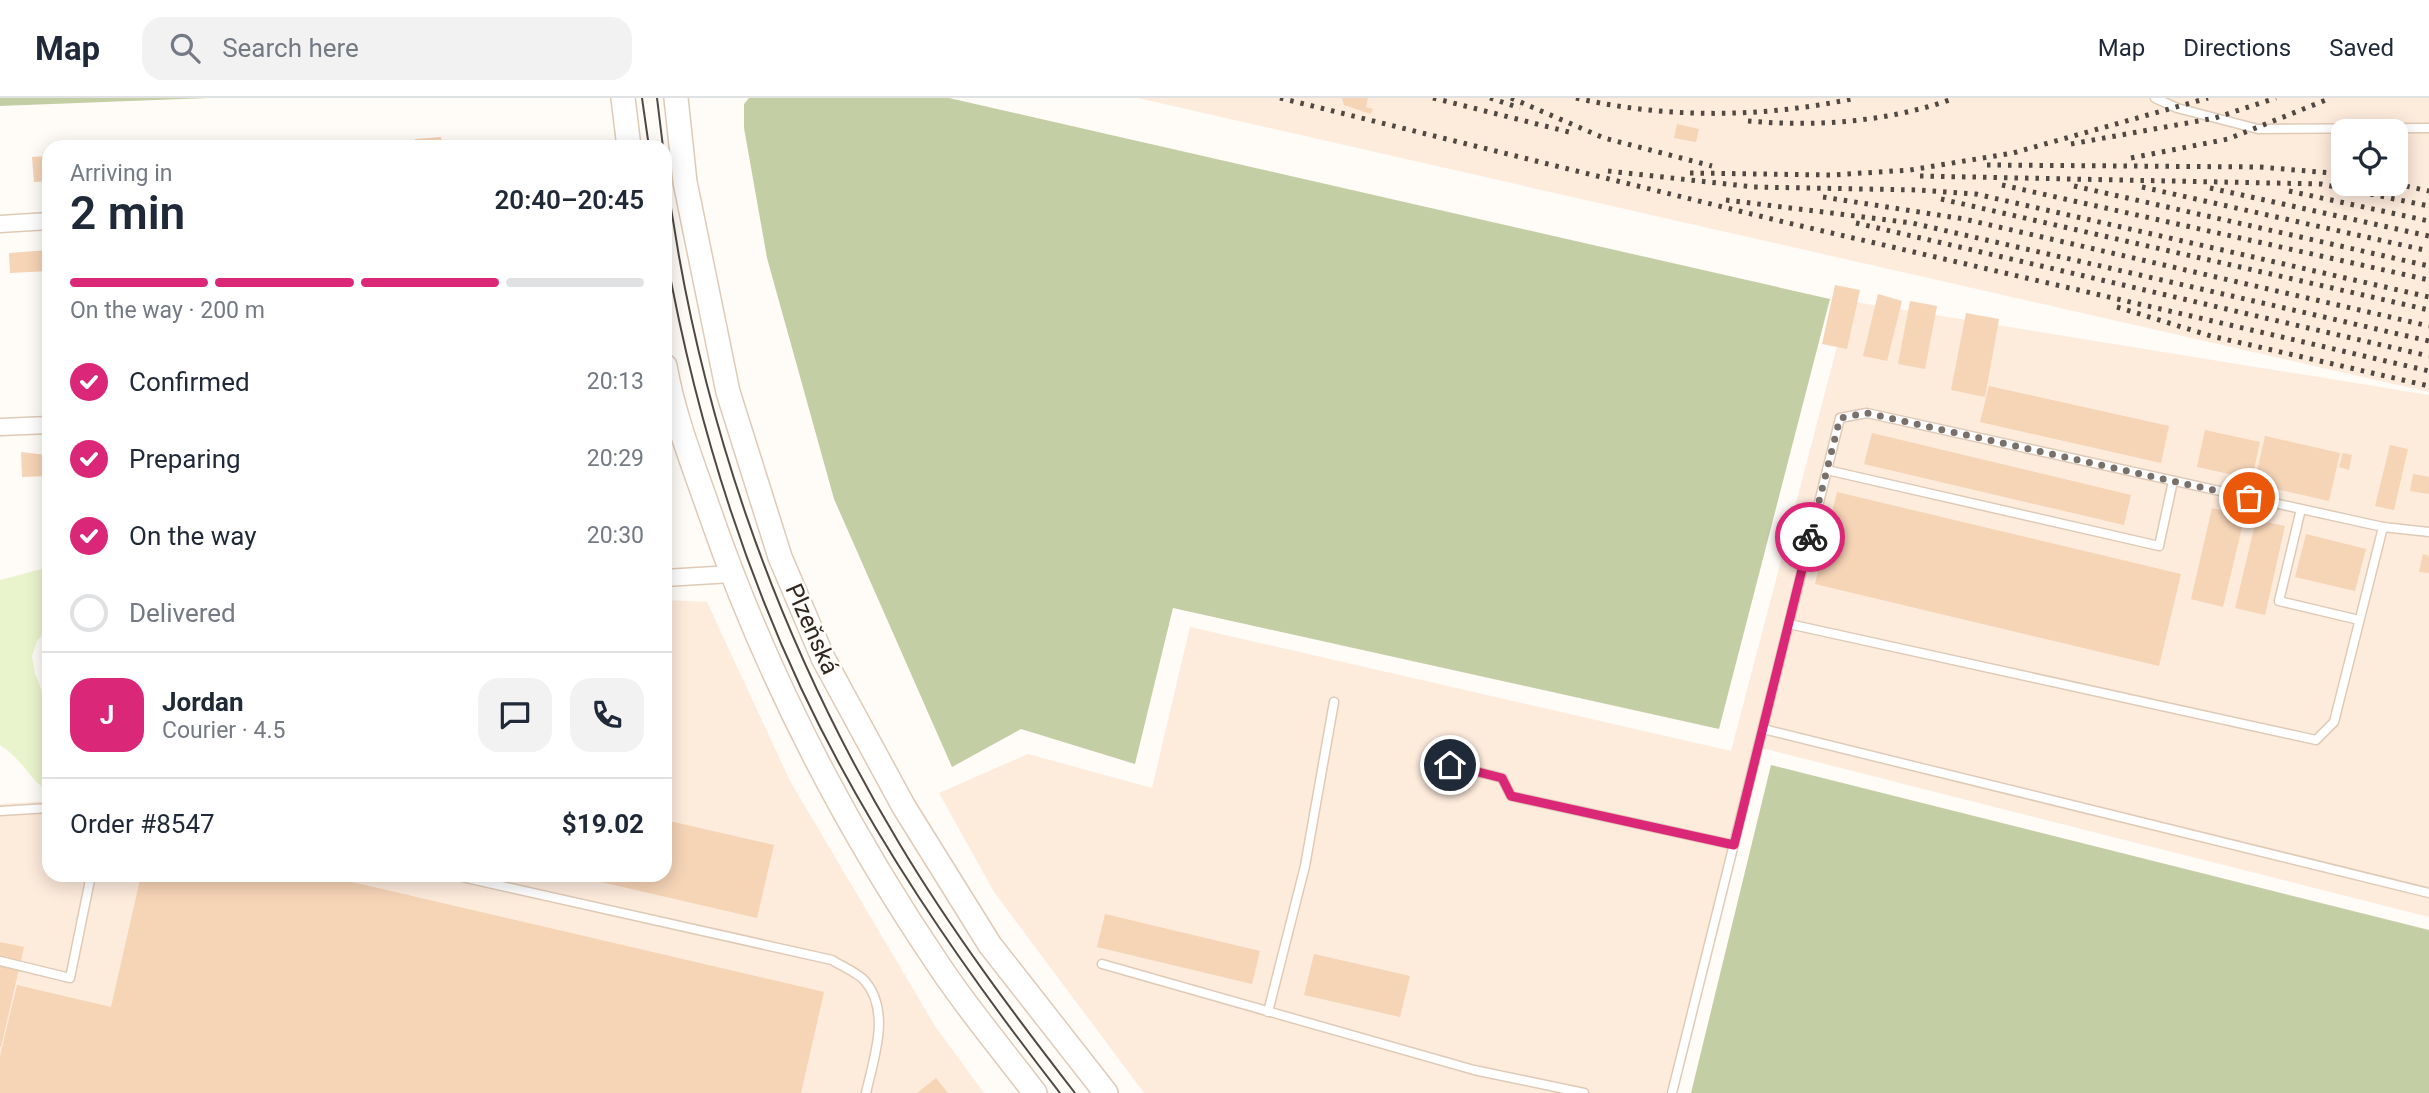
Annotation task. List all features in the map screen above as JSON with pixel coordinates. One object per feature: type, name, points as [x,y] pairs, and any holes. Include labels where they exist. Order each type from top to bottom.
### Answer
[{"type":"main road","points":[[623,98],[628,140]]},
{"type":"main road","name":"Plzeňská","points":[[676,98],[685,182],[728,392],[780,557],[823,658],[904,807],[990,945],[1105,1093]]},
{"type":"main road","points":[[672,405],[731,574],[778,685],[856,830],[942,971],[1035,1093]]},
{"type":"street","points":[[0,224],[42,222]]},
{"type":"street","points":[[0,427],[42,425]]},
{"type":"street","points":[[672,578],[731,574]]},
{"type":"lane","points":[[2155,98],[2177,107],[2258,129],[2429,128]]},
{"type":"lane","points":[[1672,1093],[1840,418],[1867,413],[2383,527],[2429,533]]},
{"type":"lane","points":[[1827,470],[2159,546],[2173,481]]},
{"type":"lane","points":[[2301,509],[2279,601],[2359,620]]},
{"type":"lane","points":[[1789,624],[2316,740],[2334,722],[2383,527]]},
{"type":"lane","points":[[1268,1012],[1305,866],[1334,702]]},
{"type":"lane","points":[[1763,729],[2429,893]]},
{"type":"lane","points":[[1450,765],[1502,778],[1511,796],[1734,845]]},
{"type":"lane","points":[[0,811],[42,808]]},
{"type":"lane","points":[[0,961],[70,978],[89,882]]},
{"type":"lane","points":[[484,882],[832,960],[864,979],[878,1005],[878,1040],[866,1093]]},
{"type":"lane","points":[[1102,964],[1474,1070],[1584,1093]]},
{"type":"shaded area","points":[[1138,98],[2429,98],[2429,392]]},
{"type":"shaded area","points":[[1849,301],[2429,395],[2429,917],[1758,747],[1673,1093],[1144,1093],[994,892],[939,793],[1028,754],[1152,788],[1190,627],[1731,751]]},
{"type":"shaded area","points":[[672,600],[707,602],[790,781],[935,1026],[984,1093],[0,1093],[0,804],[42,801],[42,882],[672,882]]},
{"type":"green space","points":[[0,98],[208,98],[0,106]]},
{"type":"green space","points":[[749,98],[949,98],[1830,299],[1719,729],[1173,608],[1135,764],[1021,729],[952,767],[834,499],[767,258],[744,128],[744,104]]},
{"type":"green space","points":[[42,569],[42,635],[32,656],[42,691],[42,787],[0,745],[0,580]]},
{"type":"green space","points":[[1771,765],[2429,930],[2429,1093],[1691,1093]]},
{"type":"building","points":[[1342,98],[1368,98],[1366,107],[1373,109],[1371,114],[1344,105]]},
{"type":"building","points":[[1677,124],[1699,129],[1696,142],[1674,138]]},
{"type":"building","points":[[441,137],[441,140],[415,140]]},
{"type":"building","points":[[42,156],[42,181],[34,182],[32,157]]},
{"type":"building","points":[[42,251],[42,271],[10,273],[9,253]]},
{"type":"building","points":[[1835,285],[1860,290],[1847,349],[1822,344]]},
{"type":"building","points":[[1878,294],[1902,301],[1887,361],[1863,356]]},
{"type":"building","points":[[1910,301],[1937,306],[1925,369],[1898,364]]},
{"type":"building","points":[[1966,313],[1999,319],[1985,397],[1951,390]]},
{"type":"building","points":[[1989,386],[2169,426],[2161,463],[1980,422]]},
{"type":"building","points":[[2205,430],[2260,442],[2252,479],[2197,467]]},
{"type":"building","points":[[1872,433],[2131,495],[2124,525],[1864,464]]},
{"type":"building","points":[[2265,436],[2340,453],[2329,501],[2254,484]]},
{"type":"building","points":[[2390,445],[2408,449],[2394,510],[2375,506]]},
{"type":"building","points":[[21,452],[42,454],[42,476],[22,477]]},
{"type":"building","points":[[2343,453],[2352,455],[2349,470],[2339,467]]},
{"type":"building","points":[[2413,474],[2429,477],[2429,494],[2410,491]]},
{"type":"building","points":[[1837,492],[2181,574],[2159,666],[1815,584]]},
{"type":"building","points":[[2212,508],[2245,515],[2223,607],[2191,599]]},
{"type":"building","points":[[2256,520],[2285,526],[2265,615],[2235,608]]},
{"type":"building","points":[[2306,534],[2366,549],[2355,591],[2295,577]]},
{"type":"building","points":[[2423,554],[2429,556],[2429,573],[2419,572]]},
{"type":"building","points":[[672,822],[774,845],[757,918],[601,882],[672,882]]},
{"type":"building","points":[[139,882],[352,882],[824,992],[801,1093],[0,1093],[0,1056],[17,985],[111,1007]]},
{"type":"building","points":[[1105,914],[1260,951],[1252,984],[1097,947]]},
{"type":"building","points":[[0,942],[24,947],[1,1047],[0,1047]]},
{"type":"building","points":[[1314,954],[1410,976],[1400,1017],[1304,995]]},
{"type":"building","points":[[936,1078],[948,1093],[917,1093]]},
{"type":"tram line","points":[[642,98],[648,140]]},
{"type":"tram line","points":[[657,98],[662,140]]},
{"type":"tram line","points":[[672,209],[697,343],[719,430],[746,516],[814,683],[854,764],[940,908],[983,971],[1075,1093]]},
{"type":"tram line","points":[[672,285],[688,362],[719,473],[756,582],[801,688],[856,795],[919,897],[987,997],[1060,1093]]},
{"type":"railway","points":[[1280,98],[1784,222],[2429,371]]},
{"type":"railway","points":[[1433,98],[1569,132]]},
{"type":"railway","points":[[1490,98],[1520,108]]},
{"type":"railway","points":[[1511,98],[1604,138],[1712,166]]},
{"type":"railway","points":[[1576,98],[1681,113],[1751,112],[1821,105],[1856,98]]},
{"type":"railway","points":[[1748,121],[1853,121],[1905,113],[1955,98]]},
{"type":"railway","points":[[1690,173],[1832,175],[1910,170],[2013,153],[2208,98]]},
{"type":"railway","points":[[2071,144],[2215,118],[2276,98]]},
{"type":"railway","points":[[2131,158],[2228,139],[2331,98]]},
{"type":"railway","points":[[1987,165],[2260,167],[2331,173]]},
{"type":"railway","points":[[1608,171],[1754,187],[1919,190],[1976,194],[2429,297]]},
{"type":"railway","points":[[1920,176],[2321,184],[2429,206]]},
{"type":"railway","points":[[2002,185],[2429,280]]},
{"type":"railway","points":[[2074,186],[2429,266]]},
{"type":"railway","points":[[2142,187],[2429,251]]},
{"type":"railway","points":[[2408,187],[2429,191]]},
{"type":"railway","points":[[2210,188],[2429,236]]},
{"type":"railway","points":[[2289,191],[2429,221]]},
{"type":"railway","points":[[1823,197],[1964,219],[2429,326]]},
{"type":"railway","points":[[1941,199],[2429,310]]},
{"type":"railway","points":[[1726,200],[1912,223],[2429,341]]},
{"type":"railway","points":[[1856,223],[2429,356]]},
{"type":"railway","points":[[2117,307],[2211,336],[2429,386]]},
{"type":"way so far","points":[[1810,537],[1840,418],[1867,413],[2249,498]]},
{"type":"route","points":[[1450,765],[1502,778],[1511,796],[1734,845],[1810,537]]}]
